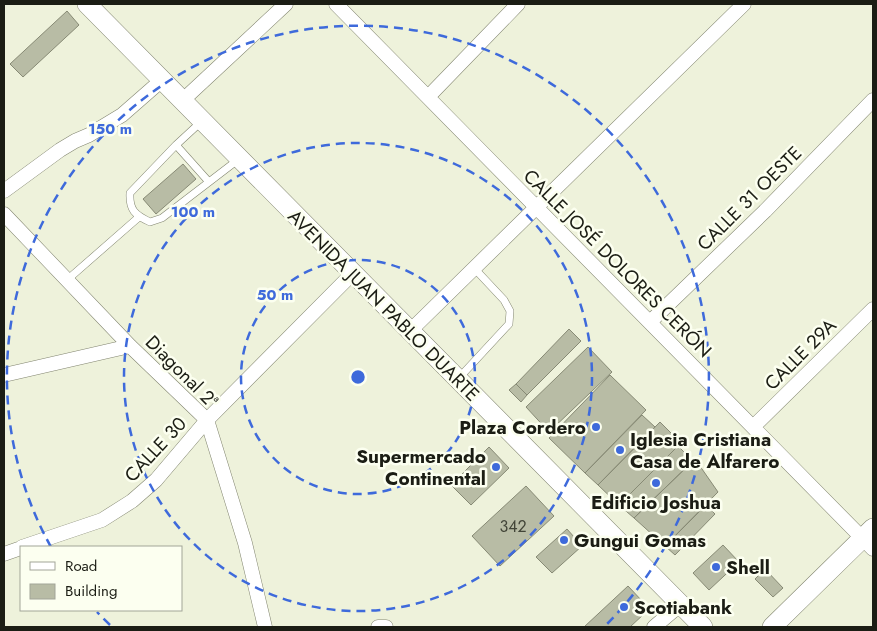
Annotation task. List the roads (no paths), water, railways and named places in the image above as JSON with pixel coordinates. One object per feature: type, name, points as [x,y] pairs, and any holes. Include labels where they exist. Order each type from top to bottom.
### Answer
[{"type":"main road","name":"AVENIDA JUAN PABLO DUARTE","points":[[87,4],[703,627]]},
{"type":"main road","points":[[772,627],[870,538]]},
{"type":"street","points":[[182,100],[286,4]]},
{"type":"street","name":"CALLE JOSÉ DOLORES CERÓN","points":[[336,4],[753,427],[870,538]]},
{"type":"street","points":[[428,97],[518,4]]},
{"type":"street","points":[[410,331],[744,4]]},
{"type":"street","points":[[4,191],[60,150],[90,135],[122,115],[162,80]]},
{"type":"street","name":"CALLE 31 OESTE","points":[[650,322],[765,211],[873,100]]},
{"type":"street","name":"Diagonal 2ª","points":[[4,214],[130,346],[207,420],[245,543],[265,627]]},
{"type":"street","name":"CALLE 30","points":[[25,546],[102,520],[132,501],[156,480],[207,420],[353,273]]},
{"type":"street","name":"CALLE 29A","points":[[753,427],[873,309]]},
{"type":"street","points":[[4,375],[130,346]]},
{"type":"street","name":"CALLE 30","points":[[4,554],[20,548]]},
{"type":"street","points":[[654,627],[680,605]]},
{"type":"street","points":[[378,627],[386,627]]},
{"type":"lane","points":[[203,121],[176,145],[130,193],[129,202],[132,210],[139,217],[150,222],[162,218],[239,159]]},
{"type":"lane","points":[[176,145],[209,182]]},
{"type":"lane","points":[[67,280],[139,217]]},
{"type":"lane","points":[[458,379],[509,324],[510,311],[504,300],[474,268]]},
{"type":"place","name":"Plaza Cordero","points":[[596,427]]},
{"type":"place","name":"Iglesia Cristiana Casa de Alfarero","points":[[620,450]]},
{"type":"place","name":"Supermercado Continental","points":[[496,467]]},
{"type":"place","name":"Edificio Joshua","points":[[656,483]]},
{"type":"place","name":"Gungui Gomas","points":[[564,540]]},
{"type":"place","name":"Shell","points":[[716,567]]},
{"type":"place","name":"Scotiabank","points":[[624,607]]}]
